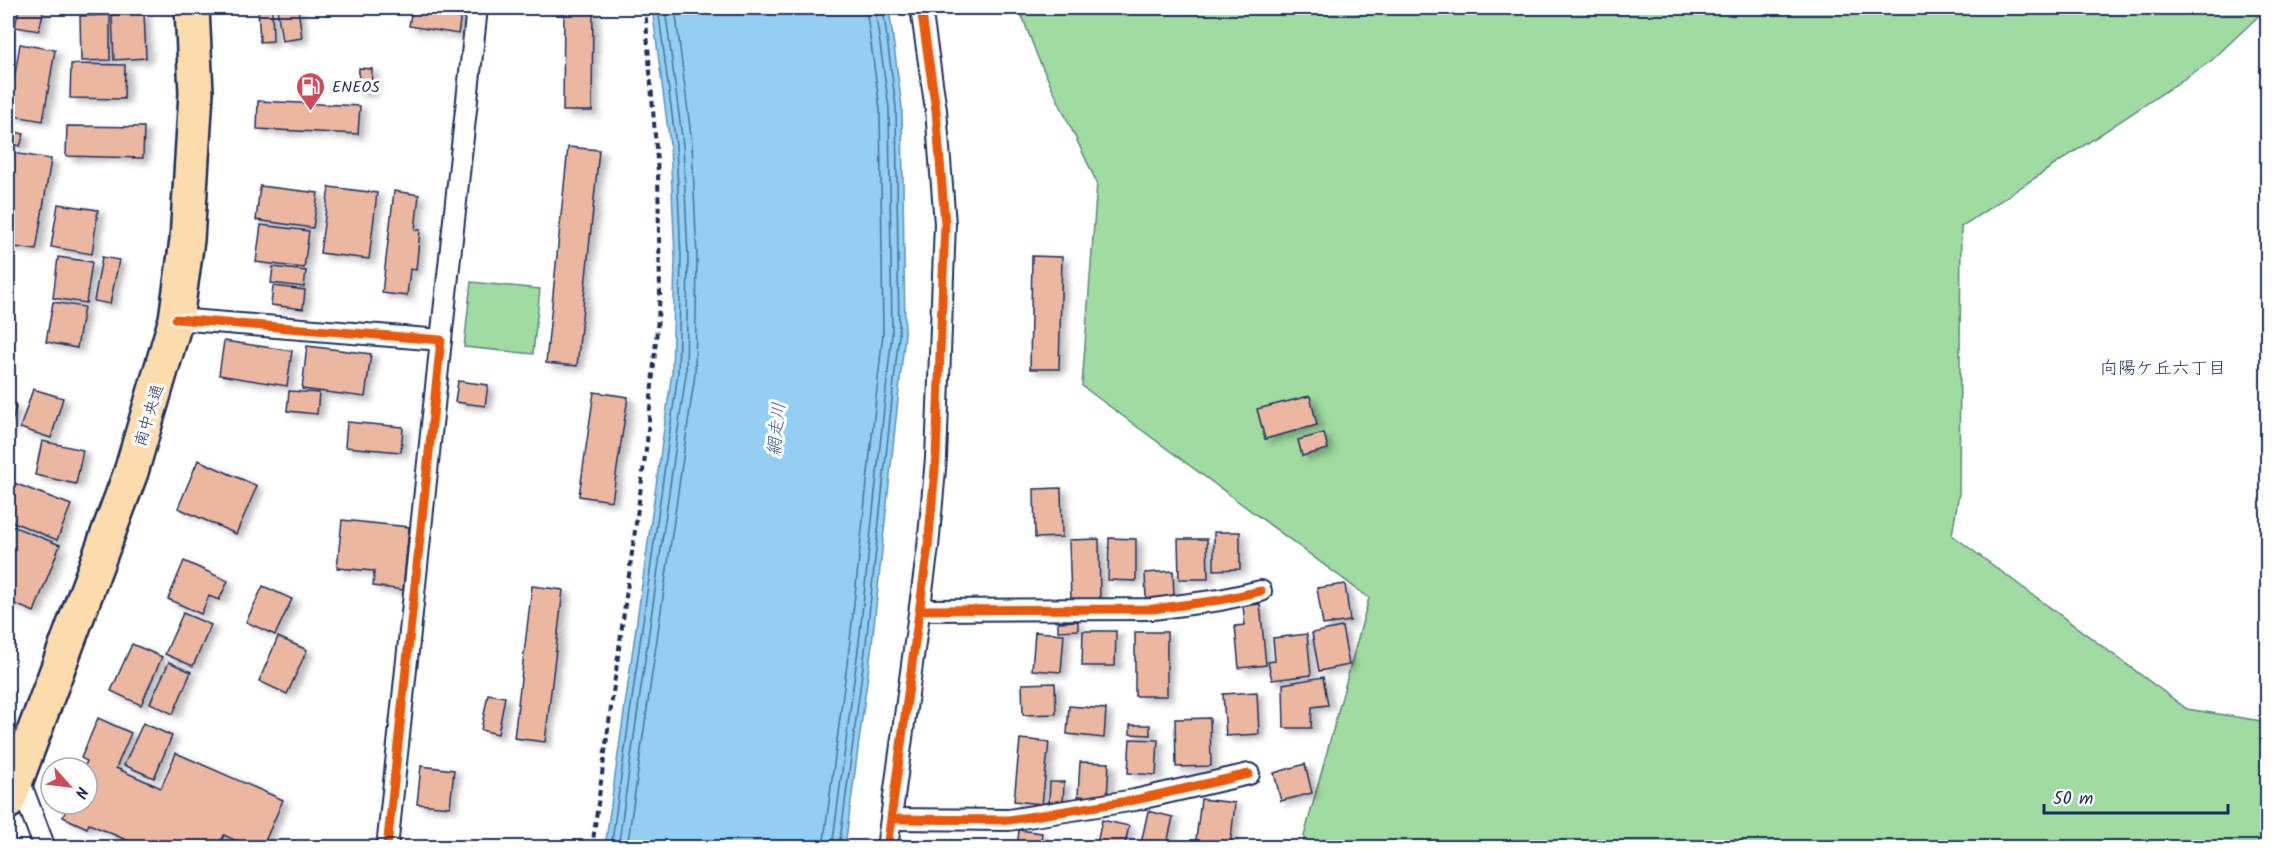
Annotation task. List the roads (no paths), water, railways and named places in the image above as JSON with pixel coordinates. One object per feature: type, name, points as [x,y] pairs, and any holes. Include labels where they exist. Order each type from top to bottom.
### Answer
[{"type":"highway","name":"南中央通","points":[[11,779],[131,472],[176,319],[187,240],[196,93],[192,8]]},
{"type":"street","points":[[387,848],[477,8]]},
{"type":"street","points":[[887,848],[920,610],[936,458],[945,224],[936,111],[921,8]]},
{"type":"street","points":[[176,319],[441,340]]},
{"type":"street","points":[[920,610],[1153,609],[1220,600],[1261,591]]},
{"type":"street","points":[[892,819],[1009,820],[1135,800],[1248,774]]},
{"type":"street","points":[[11,779],[45,848]]},
{"type":"water","name":"網走川","points":[[652,8],[889,8],[902,107],[905,334],[872,644],[845,847],[605,847],[672,372],[675,258],[670,145]]},
{"type":"place","name":"ENEOS","points":[[311,112]]},
{"type":"district","name":"向陽ケ丘六丁目","points":[[2163,368]]}]
